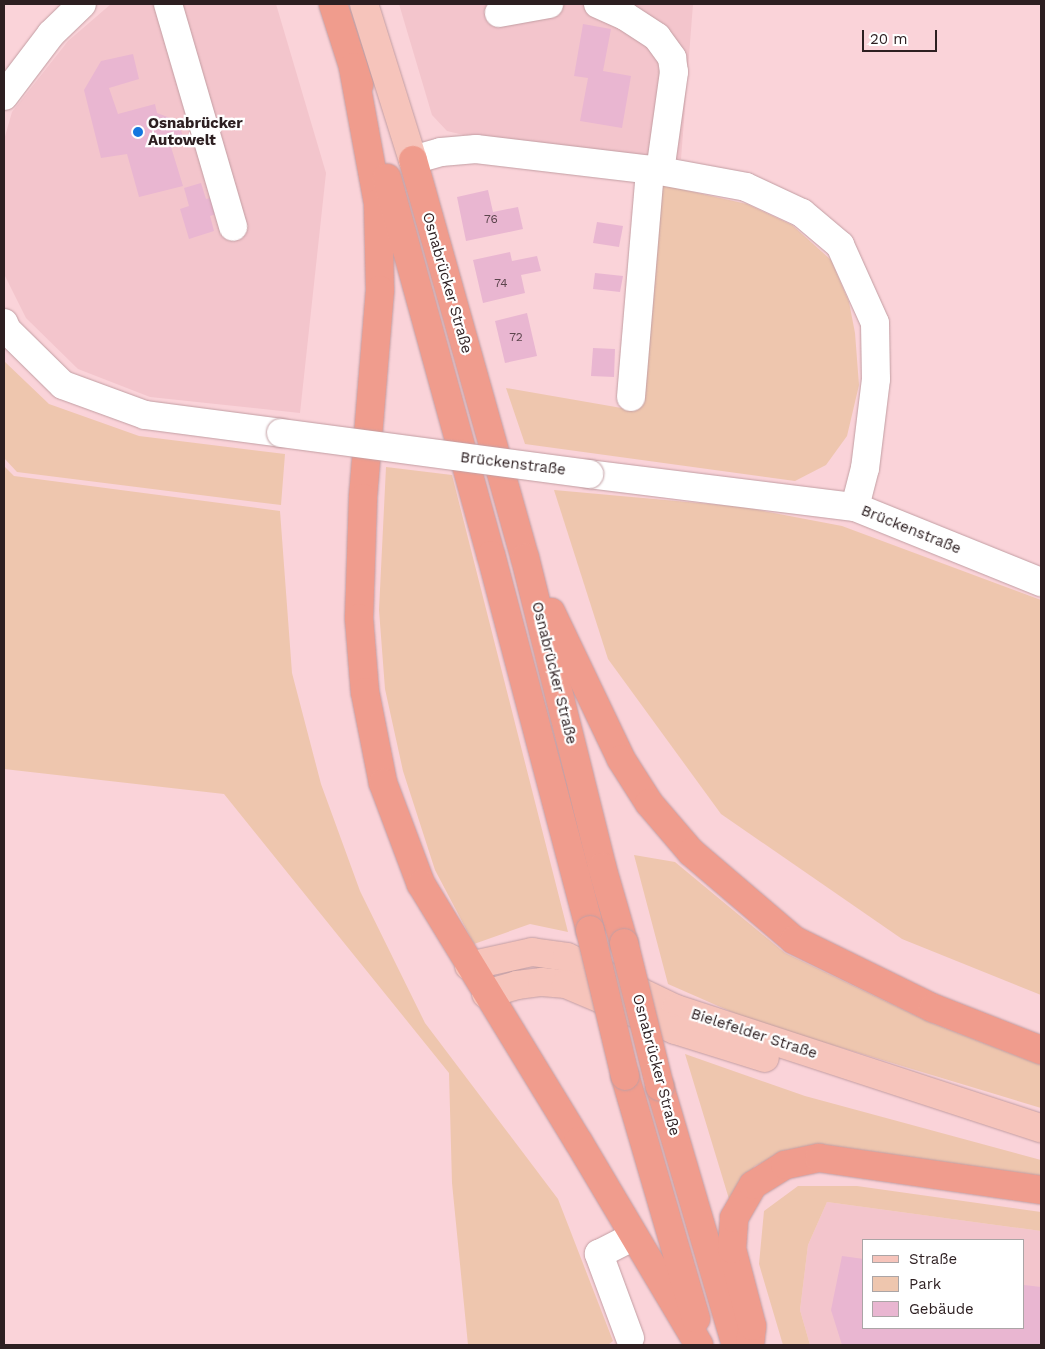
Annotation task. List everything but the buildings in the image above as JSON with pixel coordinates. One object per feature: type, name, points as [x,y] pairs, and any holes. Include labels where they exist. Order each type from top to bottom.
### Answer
[{"type":"highway","name":"Osnabrücker Straße","points":[[333,4],[394,200],[491,554],[590,930],[625,1076],[703,1345]]},
{"type":"highway","points":[[353,67],[378,203],[380,290],[363,498],[359,618],[365,692],[383,783],[421,884],[699,1345]]},
{"type":"highway","name":"Osnabrücker Straße","points":[[413,160],[525,558],[602,867],[624,943],[660,1087],[736,1345]]},
{"type":"highway","points":[[525,558],[621,759],[649,802],[690,852],[794,940],[933,1008],[1041,1050]]},
{"type":"highway","points":[[750,1345],[752,1326],[732,1249],[734,1218],[753,1185],[785,1165],[819,1158],[1041,1190]]},
{"type":"main road","name":"Osnabrücker Straße","points":[[364,4],[413,160]]},
{"type":"main road","name":"Bielefelder Straße","points":[[469,966],[532,952],[567,957],[676,1009],[1041,1128]]},
{"type":"main road","name":"Bielefelder Straße","points":[[486,994],[517,985],[542,982],[566,984],[675,1030],[1041,1142]]},
{"type":"street","points":[[4,96],[51,34],[82,4]]},
{"type":"street","points":[[168,4],[233,227]]},
{"type":"street","points":[[499,13],[549,4]]},
{"type":"street","points":[[598,4],[624,16],[657,37],[672,58],[674,72],[655,171],[631,397]]},
{"type":"street","points":[[413,160],[441,152],[476,149],[655,171],[746,187],[802,213],[840,245],[875,323],[876,379],[865,468],[854,508]]},
{"type":"street","name":"Brückenstraße","points":[[4,323],[7,330],[64,385],[145,415],[854,508],[1041,582]]},
{"type":"street","points":[[630,1338],[599,1254],[634,1236]]},
{"type":"shaded area","points":[[111,4],[276,4],[326,173],[300,413],[150,397],[78,369],[26,318],[4,274],[4,140],[12,112],[68,41]]},
{"type":"shaded area","points":[[399,4],[693,4],[681,159],[472,137],[447,131],[432,115]]},
{"type":"shaded area","points":[[827,1202],[1041,1231],[1041,1345],[810,1345],[800,1310],[808,1245]]},
{"type":"green space","points":[[662,185],[747,204],[792,225],[831,260],[849,302],[855,333],[859,385],[847,436],[826,465],[795,481],[525,444],[506,388],[633,410]]},
{"type":"green space","points":[[4,361],[49,404],[139,436],[285,454],[281,505],[17,472],[4,458]]},
{"type":"green space","points":[[4,466],[14,476],[280,511],[292,673],[321,784],[360,891],[425,1023],[558,1199],[613,1341],[608,1345],[468,1345],[452,1183],[449,1073],[224,794],[4,769]]},
{"type":"green space","points":[[386,467],[452,475],[568,932],[530,924],[474,944],[435,870],[403,771],[385,689],[379,610]]},
{"type":"green space","points":[[554,490],[743,507],[842,526],[1041,600],[1041,995],[902,939],[721,814],[608,659]]},
{"type":"green space","points":[[634,855],[675,862],[785,953],[929,1022],[1041,1065],[1041,1108],[750,1020],[668,984]]},
{"type":"green space","points":[[685,1054],[805,1096],[1041,1160],[1041,1177],[837,1148],[792,1149],[755,1166],[729,1199]]},
{"type":"green space","points":[[798,1186],[857,1186],[1041,1212],[1041,1231],[827,1202],[808,1245],[800,1310],[810,1345],[783,1345],[759,1264],[764,1211]]},
{"type":"place","name":"Osnabrücker Autowelt","points":[[138,132]]}]
